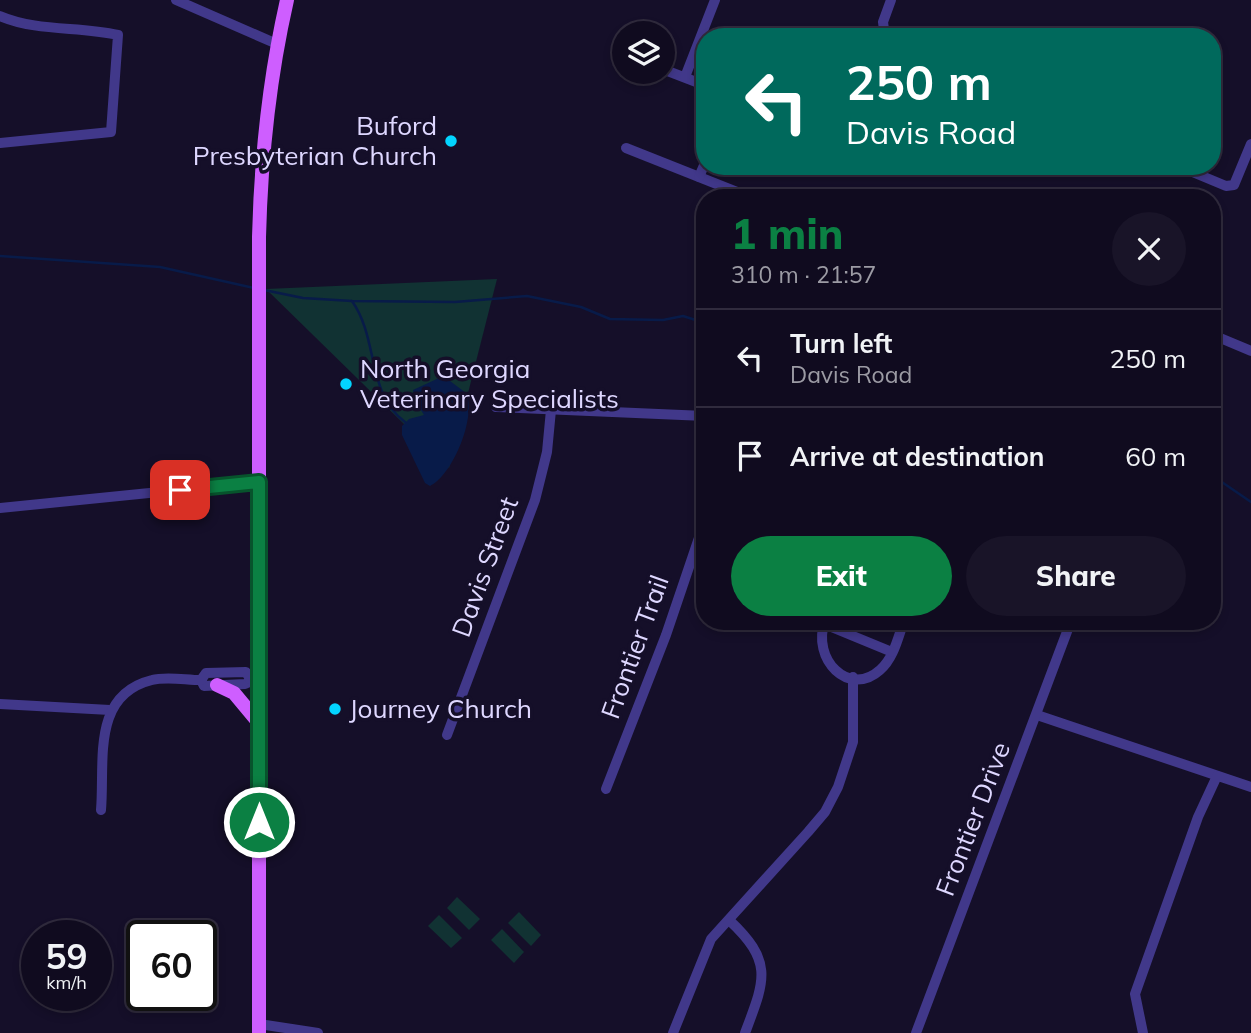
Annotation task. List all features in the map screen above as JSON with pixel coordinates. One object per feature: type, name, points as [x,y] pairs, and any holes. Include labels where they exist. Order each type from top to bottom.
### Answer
[{"type":"main road","points":[[259,1029],[259,723],[255,679],[261,175],[270,83],[287,0]]},
{"type":"main road","points":[[217,685],[234,693],[259,723]]},
{"type":"street","points":[[176,0],[277,44]]},
{"type":"street","points":[[704,28],[715,0]]},
{"type":"street","points":[[884,28],[883,22],[891,0]]},
{"type":"street","points":[[0,16],[20,25],[118,35],[111,132],[0,143]]},
{"type":"street","points":[[685,77],[696,49]]},
{"type":"street","points":[[675,74],[696,82]]},
{"type":"street","points":[[1200,175],[1226,186],[1234,185],[1251,144]]},
{"type":"street","points":[[626,148],[729,189]]},
{"type":"street","points":[[1221,338],[1251,351]]},
{"type":"street","points":[[496,407],[696,416]]},
{"type":"street","name":"Davis Street","points":[[447,735],[535,500],[547,452],[551,411]]},
{"type":"street","points":[[0,508],[259,482]]},
{"type":"street","name":"Frontier Trail","points":[[606,789],[666,635],[696,547]]},
{"type":"street","points":[[822,630],[822,652],[830,666],[844,677],[853,677],[879,672],[892,652],[901,630]]},
{"type":"street","points":[[840,630],[892,652]]},
{"type":"street","name":"Frontier Drive","points":[[916,1033],[1068,630]]},
{"type":"street","points":[[206,673],[246,673],[255,679],[245,684],[204,686],[201,680],[206,673]]},
{"type":"street","points":[[673,1033],[711,939],[817,822],[838,788],[853,742],[853,677]]},
{"type":"street","points":[[101,810],[107,716],[117,699],[131,688],[153,679],[201,680]]},
{"type":"street","points":[[0,704],[110,710]]},
{"type":"street","points":[[1037,715],[1251,787]]},
{"type":"street","points":[[1143,1033],[1136,994],[1198,817],[1217,776]]},
{"type":"street","points":[[729,920],[751,941],[762,966],[759,998],[745,1033]]},
{"type":"street","points":[[259,1029],[318,1033]]},
{"type":"green space","points":[[497,279],[449,468],[266,289]]},
{"type":"green space","points":[[457,897],[480,919],[469,930],[447,908]]},
{"type":"green space","points":[[519,912],[541,935],[531,946],[508,923]]},
{"type":"green space","points":[[439,915],[462,938],[451,948],[428,926]]},
{"type":"green space","points":[[502,929],[524,952],[514,963],[491,940]]},
{"type":"water","points":[[439,378],[450,381],[466,393],[469,403],[468,416],[466,430],[454,458],[439,480],[430,486],[425,483],[402,435],[402,426],[409,419],[424,415],[415,401],[413,390]]},
{"type":"waterway","points":[[0,256],[160,267],[254,288]]},
{"type":"waterway","points":[[264,290],[303,298],[352,301],[455,302],[527,296],[581,307],[610,319],[663,320],[683,316],[696,320]]},
{"type":"waterway","points":[[352,301],[366,332],[384,396],[405,422]]},
{"type":"waterway","points":[[1221,481],[1251,502]]},
{"type":"place","name":"Buford Presbyterian Church","points":[[451,141]]},
{"type":"place","name":"North Georgia Veterinary Specialists","points":[[346,384]]},
{"type":"place","name":"Journey Church","points":[[335,709]]},
{"type":"route","points":[[180,490],[259,482],[259,822]]}]
